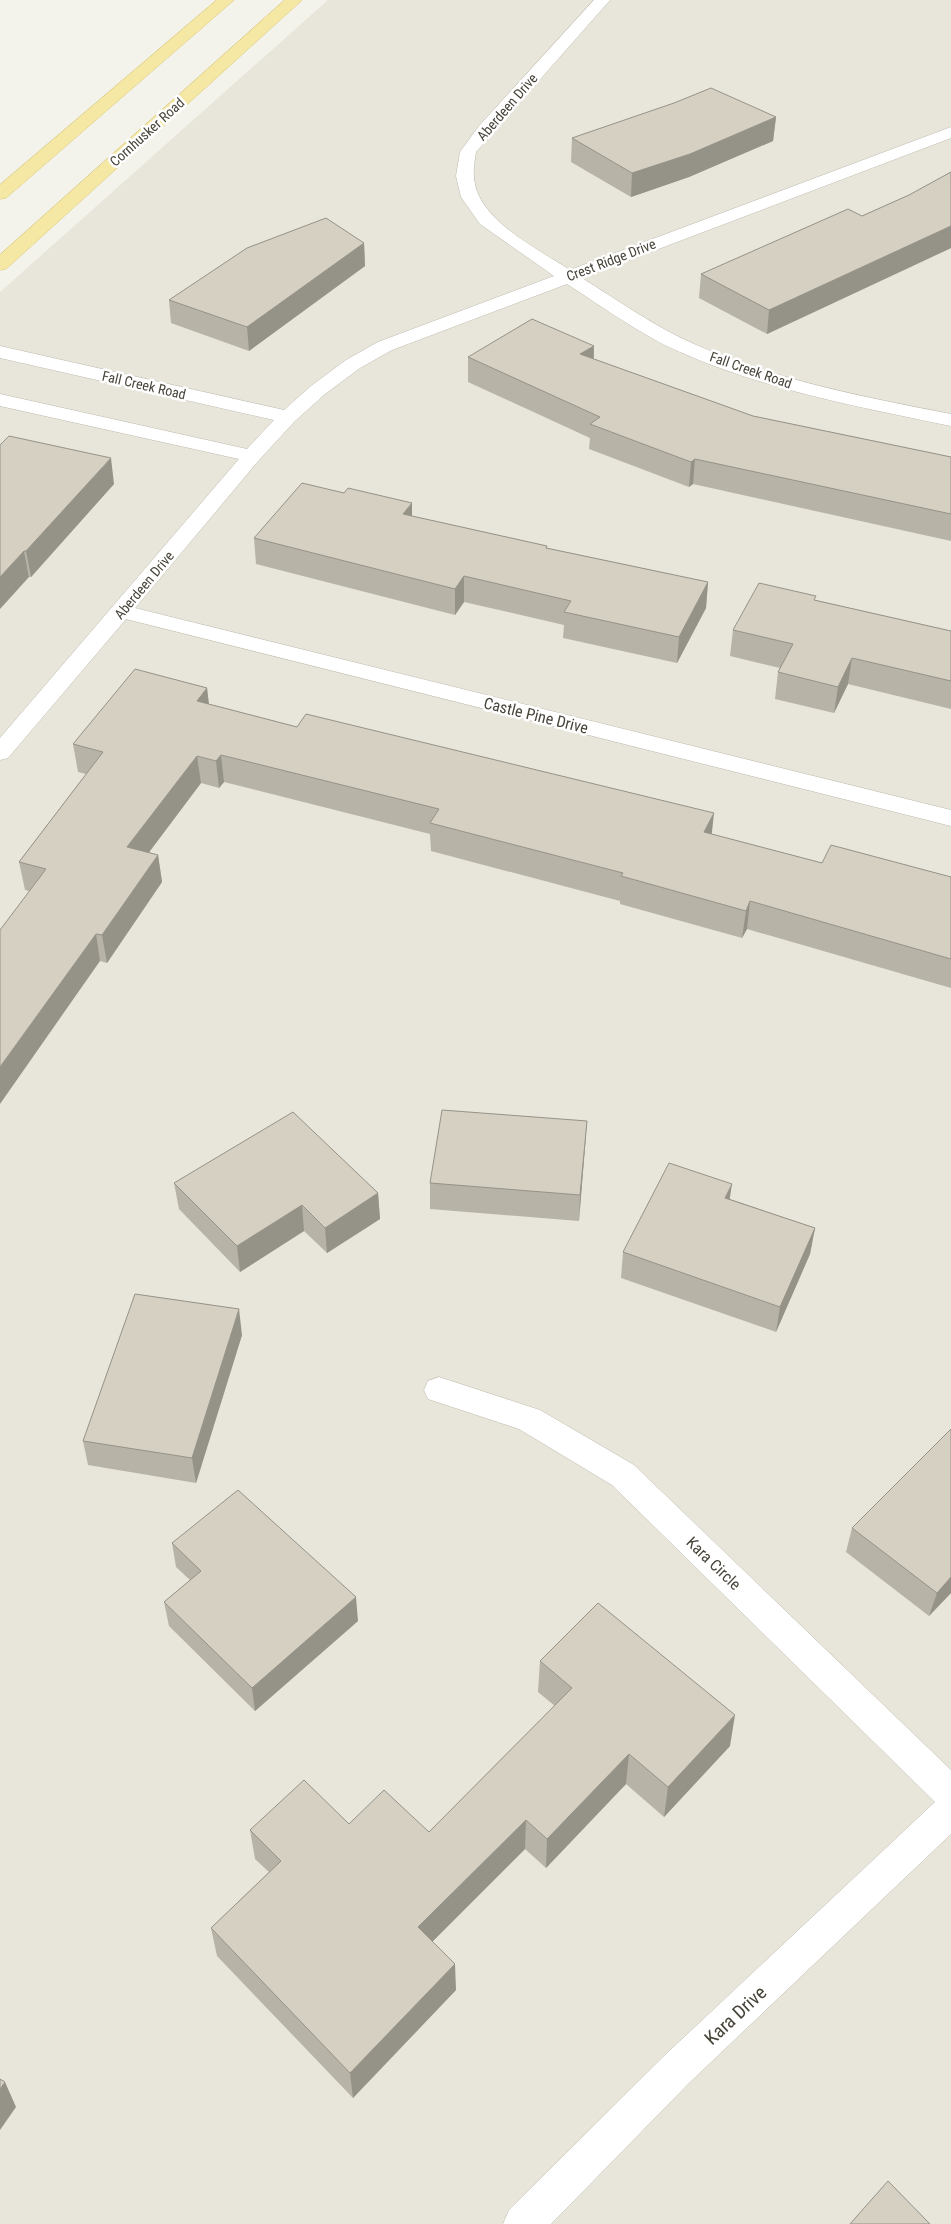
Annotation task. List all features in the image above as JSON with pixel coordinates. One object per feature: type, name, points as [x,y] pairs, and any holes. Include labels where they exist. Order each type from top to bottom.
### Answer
[{"type":"main road","points":[[0,194],[226,0]]},
{"type":"main road","name":"Cornhusker Road","points":[[0,265],[294,0]]},
{"type":"street","name":"Aberdeen Drive","points":[[568,277],[486,220],[470,197],[465,176],[468,152],[485,130],[602,0]]},
{"type":"street","name":"Crest Ridge Drive","points":[[288,417],[318,390],[353,364],[385,346],[951,132]]},
{"type":"street","name":"Fall Creek Road","points":[[568,277],[686,348],[770,379],[852,400],[951,420]]},
{"type":"street","name":"Fall Creek Road","points":[[0,352],[288,417]]},
{"type":"street","points":[[0,400],[252,456]]},
{"type":"street","name":"Aberdeen Drive","points":[[0,753],[252,456],[288,417]]},
{"type":"street","name":"Castle Pine Drive","points":[[121,612],[951,818]]},
{"type":"street","name":"Kara Circle","points":[[439,1390],[529,1419],[623,1475],[951,1794]]},
{"type":"street","name":"Kara Drive","points":[[523,2224],[676,2070],[951,1810]]},
{"type":"shaded area","points":[[328,0],[951,0],[951,2224],[0,2224],[0,292]]},
{"type":"building","points":[[711,88],[776,117],[690,154],[632,173],[572,138],[674,103]]},
{"type":"building","points":[[951,172],[951,226],[769,310],[701,274],[848,209],[862,216],[909,195]]},
{"type":"building","points":[[326,218],[364,243],[247,327],[169,300],[247,248]]},
{"type":"building","points":[[532,319],[594,346],[580,354],[753,416],[951,457],[951,514],[695,459],[691,462],[590,424],[600,417],[468,357]]},
{"type":"building","points":[[9,436],[111,458],[0,577],[0,445]]},
{"type":"building","points":[[302,483],[344,493],[348,488],[412,503],[403,514],[547,546],[546,548],[708,582],[679,637],[564,612],[571,601],[464,576],[455,589],[254,538]]},
{"type":"building","points":[[759,583],[816,596],[814,600],[951,631],[951,681],[852,658],[838,687],[778,672],[793,644],[733,630]]},
{"type":"building","points":[[135,669],[207,688],[197,701],[297,727],[306,714],[714,813],[704,832],[822,863],[831,845],[951,877],[951,959],[750,901],[746,911],[621,876],[623,873],[430,823],[439,809],[221,755],[216,761],[197,756],[127,847],[158,855],[102,935],[96,934],[0,1067],[0,930],[46,869],[19,862],[103,752],[73,744]]},
{"type":"building","points":[[442,1110],[587,1121],[580,1195],[430,1183]]},
{"type":"building","points":[[293,1112],[378,1193],[325,1228],[302,1205],[237,1246],[174,1183]]},
{"type":"building","points":[[669,1163],[732,1184],[725,1198],[815,1228],[780,1307],[623,1252]]},
{"type":"building","points":[[135,1294],[239,1309],[192,1458],[83,1441]]},
{"type":"building","points":[[951,1429],[951,1577],[937,1593],[852,1528]]},
{"type":"building","points":[[238,1490],[356,1597],[252,1688],[164,1602],[201,1571],[172,1543]]},
{"type":"building","points":[[598,1603],[735,1715],[668,1787],[629,1754],[547,1839],[526,1820],[418,1927],[455,1964],[350,2073],[211,1928],[281,1861],[250,1830],[304,1780],[349,1824],[384,1790],[429,1832],[572,1688],[540,1661]]},
{"type":"building","points":[[0,2079],[5,2082],[0,2089]]},
{"type":"building","points":[[888,2181],[930,2224],[850,2224]]}]
